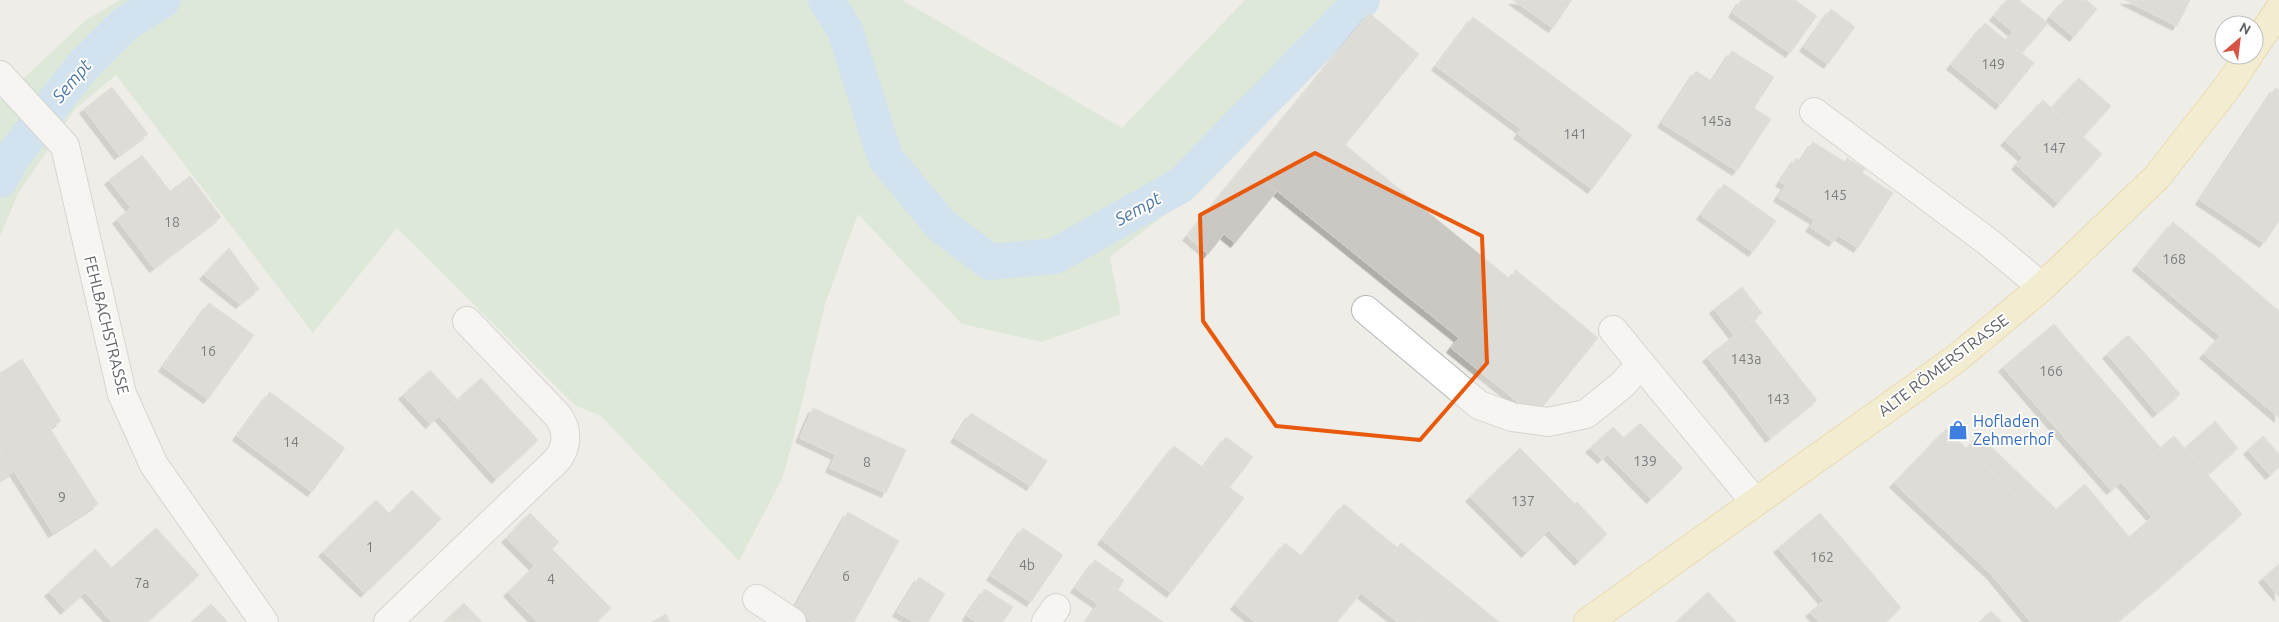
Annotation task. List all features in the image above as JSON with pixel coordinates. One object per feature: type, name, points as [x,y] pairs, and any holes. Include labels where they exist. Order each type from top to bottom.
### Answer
[{"type":"main road","name":"ALTE RÖMERSTRASSE","points":[[1588,622],[1957,358],[2042,287],[2157,177],[2229,85],[2242,65]]},
{"type":"street","name":"FEHLBACHSTRASSE","points":[[0,75],[25,100],[65,146],[122,394],[154,465],[264,622]]},
{"type":"street","points":[[1814,112],[1987,241],[2042,287]]},
{"type":"street","points":[[1366,310],[1479,405],[1512,417],[1548,422],[1586,414],[1622,384],[1641,364]]},
{"type":"street","points":[[388,622],[557,460],[565,446],[565,430],[558,416],[466,322]]},
{"type":"street","points":[[1613,330],[1755,502]]},
{"type":"street","points":[[757,599],[792,622]]},
{"type":"highlighted area","points":[[1315,153],[1482,236],[1487,363],[1420,440],[1276,426],[1203,321],[1200,215]]},
{"type":"green space","points":[[120,0],[902,0],[1122,128],[1245,0],[1377,0],[1197,190],[1110,257],[1121,314],[1042,342],[962,324],[858,214],[825,304],[782,479],[739,561],[601,416],[576,406],[397,228],[313,333],[116,75],[75,109],[18,194],[0,236],[0,100],[86,20]]},
{"type":"building","points":[[1513,0],[1572,0],[1553,28]]},
{"type":"building","points":[[1741,0],[1795,0],[1817,16],[1790,53],[1733,13]]},
{"type":"building","points":[[2007,0],[2019,0],[2048,23],[2035,39],[2018,26],[2013,32],[1994,16]]},
{"type":"building","points":[[2064,0],[2086,0],[2097,9],[2074,37],[2050,17]]},
{"type":"building","points":[[2125,0],[2190,0],[2177,26]]},
{"type":"building","points":[[1831,9],[1855,27],[1828,64],[1804,47]]},
{"type":"building","points":[[1369,13],[1419,54],[1345,145],[1295,104]]},
{"type":"building","points":[[1473,17],[1558,80],[1521,129],[1436,66]]},
{"type":"building","points":[[1985,23],[2034,63],[2000,105],[1951,65]]},
{"type":"building","points":[[2018,26],[2034,39],[2022,53],[2006,40]]},
{"type":"building","points":[[1732,51],[1774,77],[1754,108],[1712,81]]},
{"type":"building","points":[[1696,71],[1771,119],[1737,171],[1662,123]]},
{"type":"building","points":[[2079,78],[2111,106],[2083,137],[2051,108]]},
{"type":"building","points":[[1558,80],[1632,135],[1592,189],[1518,134]]},
{"type":"building","points":[[112,87],[148,134],[119,155],[84,109]]},
{"type":"building","points":[[2275,88],[2279,90],[2279,221],[2264,243],[2200,200]]},
{"type":"building","points":[[2043,100],[2102,154],[2058,203],[2016,165],[2023,157],[2005,141]]},
{"type":"building","points":[[1295,104],[1510,279],[1516,270],[1598,338],[1535,416],[1451,348],[1459,338],[1245,165]]},
{"type":"building","points":[[1813,142],[1845,162],[1847,158],[1865,169],[1862,173],[1893,193],[1858,248],[1838,235],[1833,242],[1810,227],[1815,220],[1778,197],[1786,185],[1780,182],[1796,158],[1801,161]]},
{"type":"building","points":[[142,155],[170,191],[123,227],[117,219],[131,208],[109,180]]},
{"type":"building","points":[[1245,165],[1277,191],[1235,243],[1224,234],[1208,254],[1187,236]]},
{"type":"building","points":[[190,176],[221,217],[154,268],[123,227]]},
{"type":"building","points":[[1724,184],[1776,221],[1753,252],[1701,215]]},
{"type":"building","points":[[2173,222],[2211,253],[2173,297],[2137,266]]},
{"type":"building","points":[[229,248],[259,289],[240,304],[204,275]]},
{"type":"building","points":[[2211,253],[2279,311],[2279,418],[2204,354],[2220,336],[2173,297]]},
{"type":"building","points":[[1742,287],[1762,313],[1734,335],[1714,309]]},
{"type":"building","points":[[209,303],[254,335],[208,399],[163,367]]},
{"type":"building","points":[[1754,320],[1786,361],[1739,397],[1707,357]]},
{"type":"building","points":[[2054,324],[2098,375],[2047,418],[2003,367]]},
{"type":"building","points":[[2128,335],[2142,350],[2120,369],[2107,354]]},
{"type":"building","points":[[2142,350],[2180,394],[2157,413],[2120,369]]},
{"type":"building","points":[[22,359],[61,421],[50,428],[11,366]]},
{"type":"building","points":[[1786,361],[1817,400],[1770,438],[1739,397]]},
{"type":"building","points":[[11,366],[71,462],[26,490],[0,449],[0,373]]},
{"type":"building","points":[[430,370],[457,399],[430,424],[403,395]]},
{"type":"building","points":[[2098,375],[2161,448],[2111,490],[2047,418]]},
{"type":"building","points":[[481,378],[538,440],[496,479],[439,416]]},
{"type":"building","points":[[270,392],[345,448],[312,492],[237,436]]},
{"type":"building","points":[[813,408],[850,425],[836,455],[800,438]]},
{"type":"building","points":[[971,413],[1047,461],[1031,486],[955,438]]},
{"type":"building","points":[[2215,421],[2238,448],[2208,474],[2185,448]]},
{"type":"building","points":[[1640,423],[1683,468],[1651,499],[1607,454]]},
{"type":"building","points":[[850,425],[906,450],[886,493],[830,468]]},
{"type":"building","points":[[1613,427],[1624,438],[1602,459],[1590,448]]},
{"type":"building","points":[[1946,429],[2043,521],[1992,575],[1894,483]]},
{"type":"building","points":[[1979,435],[2056,509],[2043,521],[1967,448]]},
{"type":"building","points":[[2174,436],[2242,514],[2166,581],[2129,537],[2152,517],[2121,482]]},
{"type":"building","points":[[2263,436],[2279,454],[2279,467],[2270,475],[2248,450]]},
{"type":"building","points":[[1226,437],[1253,457],[1230,487],[1203,467]]},
{"type":"building","points":[[1174,446],[1244,498],[1171,593],[1102,540]]},
{"type":"building","points":[[1520,448],[1575,504],[1526,553],[1470,497]]},
{"type":"building","points":[[0,449],[14,471],[0,480]]},
{"type":"building","points":[[71,462],[98,504],[53,533],[26,490]]},
{"type":"building","points":[[2085,484],[2166,581],[2117,622],[2031,622],[1992,575],[2043,521]]},
{"type":"building","points":[[412,490],[441,519],[418,542],[389,514]]},
{"type":"building","points":[[376,500],[418,542],[365,593],[323,552]]},
{"type":"building","points":[[1577,502],[1607,534],[1579,561],[1549,530]]},
{"type":"building","points":[[1344,504],[1388,540],[1322,622],[1255,622],[1235,605],[1285,543],[1302,556]]},
{"type":"building","points":[[848,512],[899,541],[854,622],[813,622],[793,611]]},
{"type":"building","points":[[530,513],[559,542],[534,566],[506,538]]},
{"type":"building","points":[[1820,513],[1866,566],[1824,601],[1778,548]]},
{"type":"building","points":[[156,528],[199,575],[147,622],[112,622],[85,592]]},
{"type":"building","points":[[1023,528],[1063,555],[1031,602],[991,576]]},
{"type":"building","points":[[1388,540],[1397,547],[1369,583],[1417,622],[1398,622],[1361,593],[1337,622],[1322,622]]},
{"type":"building","points":[[1401,543],[1450,582],[1418,622],[1369,583]]},
{"type":"building","points":[[95,549],[112,568],[65,610],[49,592]]},
{"type":"building","points":[[552,549],[611,608],[597,622],[537,622],[508,592]]},
{"type":"building","points":[[1095,560],[1124,580],[1118,590],[1111,586],[1098,604],[1075,588]]},
{"type":"building","points":[[2279,564],[2279,597],[2263,578]]},
{"type":"building","points":[[1866,566],[1901,608],[1885,622],[1819,622],[1810,612]]},
{"type":"building","points":[[919,577],[945,594],[928,622],[914,622],[897,612]]},
{"type":"building","points":[[1450,582],[1499,622],[1418,622]]},
{"type":"building","points":[[1111,586],[1118,590],[1163,622],[1086,622]]},
{"type":"building","points":[[985,589],[1013,607],[1004,620],[976,602]]},
{"type":"building","points":[[1708,592],[1736,622],[1676,622]]},
{"type":"building","points":[[976,602],[1004,620],[1003,622],[977,622],[967,616]]},
{"type":"building","points":[[464,603],[482,622],[445,621]]},
{"type":"building","points":[[211,604],[228,622],[191,622]]},
{"type":"building","points":[[1991,611],[2002,622],[1979,622]]},
{"type":"building","points":[[666,614],[670,622],[652,622]]},
{"type":"waterway","name":"Sempt","points":[[0,180],[13,156],[81,68],[125,24],[163,0]]},
{"type":"waterway","name":"Sempt","points":[[826,0],[845,30],[883,151]]},
{"type":"waterway","name":"Sempt","points":[[886,159],[942,226],[990,262],[1055,256],[1181,185],[1362,0]]},
{"type":"place","name":"Hofladen Zehmerhof","points":[[1958,430]]}]
